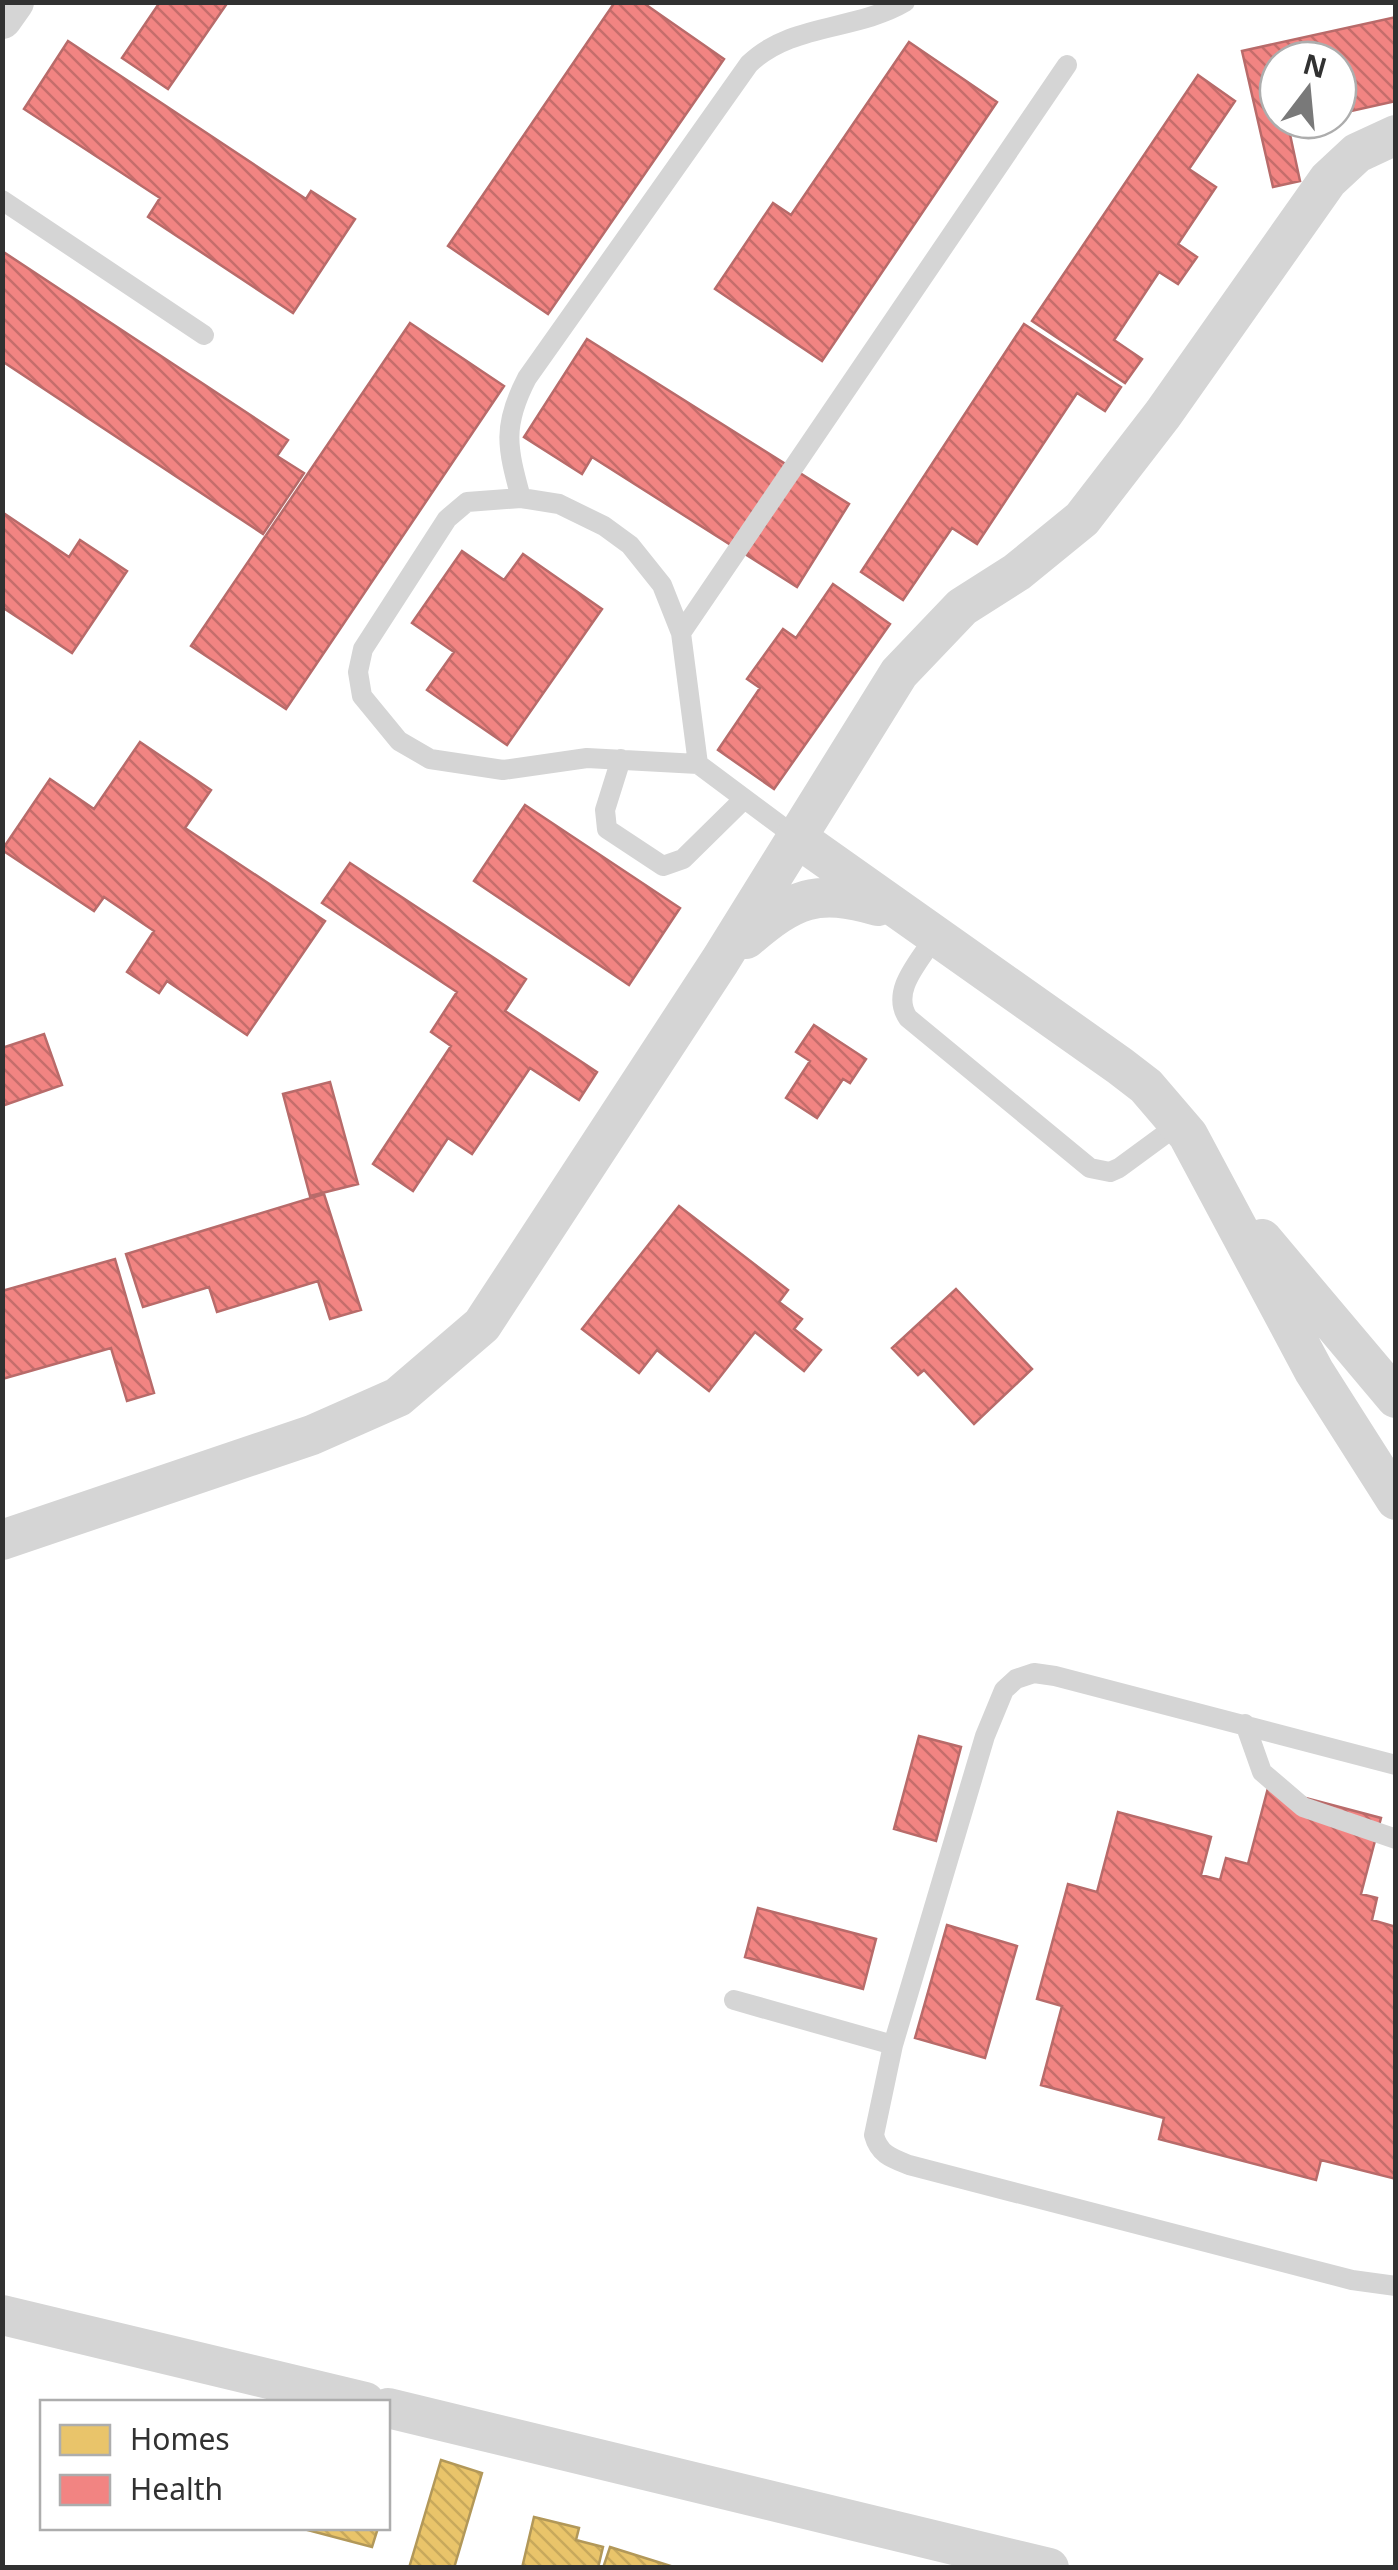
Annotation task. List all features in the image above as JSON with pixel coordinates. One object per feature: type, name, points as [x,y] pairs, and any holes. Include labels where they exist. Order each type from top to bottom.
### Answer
[{"type":"street","points":[[2,19],[14,2]]},
{"type":"street","points":[[2,1540],[312,1435],[398,1397],[482,1325],[720,961],[900,674],[962,608],[1016,572],[1082,519],[1163,414],[1328,180],[1358,153],[1396,135]]},
{"type":"street","points":[[796,838],[1146,1086],[1179,1124],[1314,1371],[1396,1500]]},
{"type":"street","points":[[720,961],[771,918],[808,898],[841,897],[898,912]]},
{"type":"street","points":[[1214,1183],[1396,1398]]},
{"type":"street","points":[[2,2315],[357,2400]]},
{"type":"street","points":[[390,2408],[1037,2566]]},
{"type":"lane","points":[[521,498],[508,448],[508,427],[527,378],[749,64],[765,48],[789,38],[872,17],[905,2]]},
{"type":"lane","points":[[681,633],[1067,66]]},
{"type":"lane","points":[[2,200],[204,334]]},
{"type":"lane","points":[[698,764],[683,678],[681,633],[662,586],[630,545],[583,514],[521,498],[468,502],[448,519],[364,649],[358,672],[362,696],[399,742],[430,759],[503,770],[587,758],[698,764],[796,838]]},
{"type":"lane","points":[[622,758],[605,810],[607,829],[663,866],[683,859],[743,800]]},
{"type":"lane","points":[[934,938],[903,987],[900,998],[908,1018],[1090,1168],[1110,1172],[1120,1168],[1179,1124]]},
{"type":"lane","points":[[1396,1765],[1034,1673],[1004,1690],[966,1796],[874,2120],[877,2146],[889,2157],[1332,2275],[1396,2286]]},
{"type":"lane","points":[[1245,1724],[1262,1772],[1303,1807],[1396,1839]]},
{"type":"lane","points":[[734,2000],[893,2045]]},
{"type":"building: Homes","points":[[441,2460],[482,2473],[454,2568],[409,2568]]},
{"type":"building: Homes","points":[[534,2517],[579,2528],[576,2540],[603,2547],[598,2568],[522,2568]]},
{"type":"building: Homes","points":[[308,2530],[377,2530],[372,2547]]},
{"type":"building: Homes","points":[[610,2547],[677,2568],[603,2568]]},
{"type":"building: Health","points":[[160,2],[228,2],[168,89],[122,58]]},
{"type":"building: Health","points":[[615,2],[642,2],[724,59],[548,314],[448,246]]},
{"type":"building: Health","points":[[1396,17],[1396,101],[1358,110],[1358,40],[1292,40]]},
{"type":"building: Health","points":[[68,41],[306,199],[311,191],[355,219],[293,313],[148,217],[160,198],[24,109]]},
{"type":"building: Health","points":[[909,42],[997,102],[822,361],[715,289],[773,203],[791,215]]},
{"type":"building: Health","points":[[1258,47],[1258,121],[1242,51]]},
{"type":"building: Health","points":[[1198,75],[1235,101],[1189,169],[1216,187],[1178,244],[1197,257],[1178,284],[1159,272],[1114,340],[1142,359],[1125,383],[1032,321]]},
{"type":"building: Health","points":[[1262,140],[1291,140],[1300,181],[1273,187]]},
{"type":"building: Health","points":[[2,251],[288,440],[277,456],[304,473],[263,534],[2,361]]},
{"type":"building: Health","points":[[410,323],[504,386],[286,709],[191,646]]},
{"type":"building: Health","points":[[1024,324],[1121,387],[1105,411],[1077,393],[977,544],[952,528],[903,600],[861,572]]},
{"type":"building: Health","points":[[587,339],[849,504],[797,587],[592,457],[582,474],[524,437]]},
{"type":"building: Health","points":[[2,512],[69,557],[80,540],[127,571],[72,653],[2,607]]},
{"type":"building: Health","points":[[462,551],[504,580],[523,554],[602,609],[507,745],[427,690],[454,652],[412,623]]},
{"type":"building: Health","points":[[833,584],[890,624],[774,789],[718,750],[760,688],[747,679],[783,629],[796,638]]},
{"type":"building: Health","points":[[140,742],[211,790],[185,828],[325,921],[247,1035],[167,981],[159,993],[127,972],[154,931],[104,897],[94,911],[2,850],[50,779],[94,809]]},
{"type":"building: Health","points":[[525,805],[680,908],[629,985],[474,881]]},
{"type":"building: Health","points":[[350,863],[526,979],[505,1011],[597,1072],[579,1100],[530,1068],[472,1154],[448,1138],[413,1191],[373,1164],[451,1046],[431,1032],[457,992],[322,903]]},
{"type":"building: Health","points":[[814,1025],[866,1059],[850,1083],[843,1079],[817,1118],[786,1098],[810,1061],[796,1052]]},
{"type":"building: Health","points":[[44,1034],[62,1085],[2,1106],[2,1048]]},
{"type":"building: Health","points":[[330,1082],[358,1184],[310,1196],[283,1094]]},
{"type":"building: Health","points":[[324,1194],[361,1310],[330,1319],[318,1281],[217,1312],[209,1287],[143,1307],[126,1254]]},
{"type":"building: Health","points":[[679,1206],[788,1290],[779,1302],[802,1319],[794,1329],[821,1350],[804,1371],[755,1332],[709,1391],[657,1350],[639,1373],[582,1329]]},
{"type":"building: Health","points":[[115,1259],[154,1393],[127,1401],[111,1348],[2,1379],[2,1291]]},
{"type":"building: Health","points":[[956,1289],[1032,1369],[974,1424],[924,1370],[918,1375],[892,1348]]},
{"type":"building: Health","points":[[919,1736],[961,1747],[936,1841],[894,1829]]},
{"type":"building: Health","points":[[1268,1788],[1381,1818],[1361,1894],[1377,1898],[1372,1920],[1396,1927],[1396,2179],[1321,2160],[1316,2180],[1159,2139],[1164,2118],[1041,2085],[1062,2006],[1037,1999],[1068,1884],[1097,1892],[1118,1812],[1211,1837],[1201,1875],[1220,1880],[1226,1858],[1248,1864]]},
{"type":"building: Health","points":[[758,1908],[876,1939],[863,1989],[745,1957]]},
{"type":"building: Health","points":[[947,1925],[1017,1946],[985,2058],[915,2038]]}]
